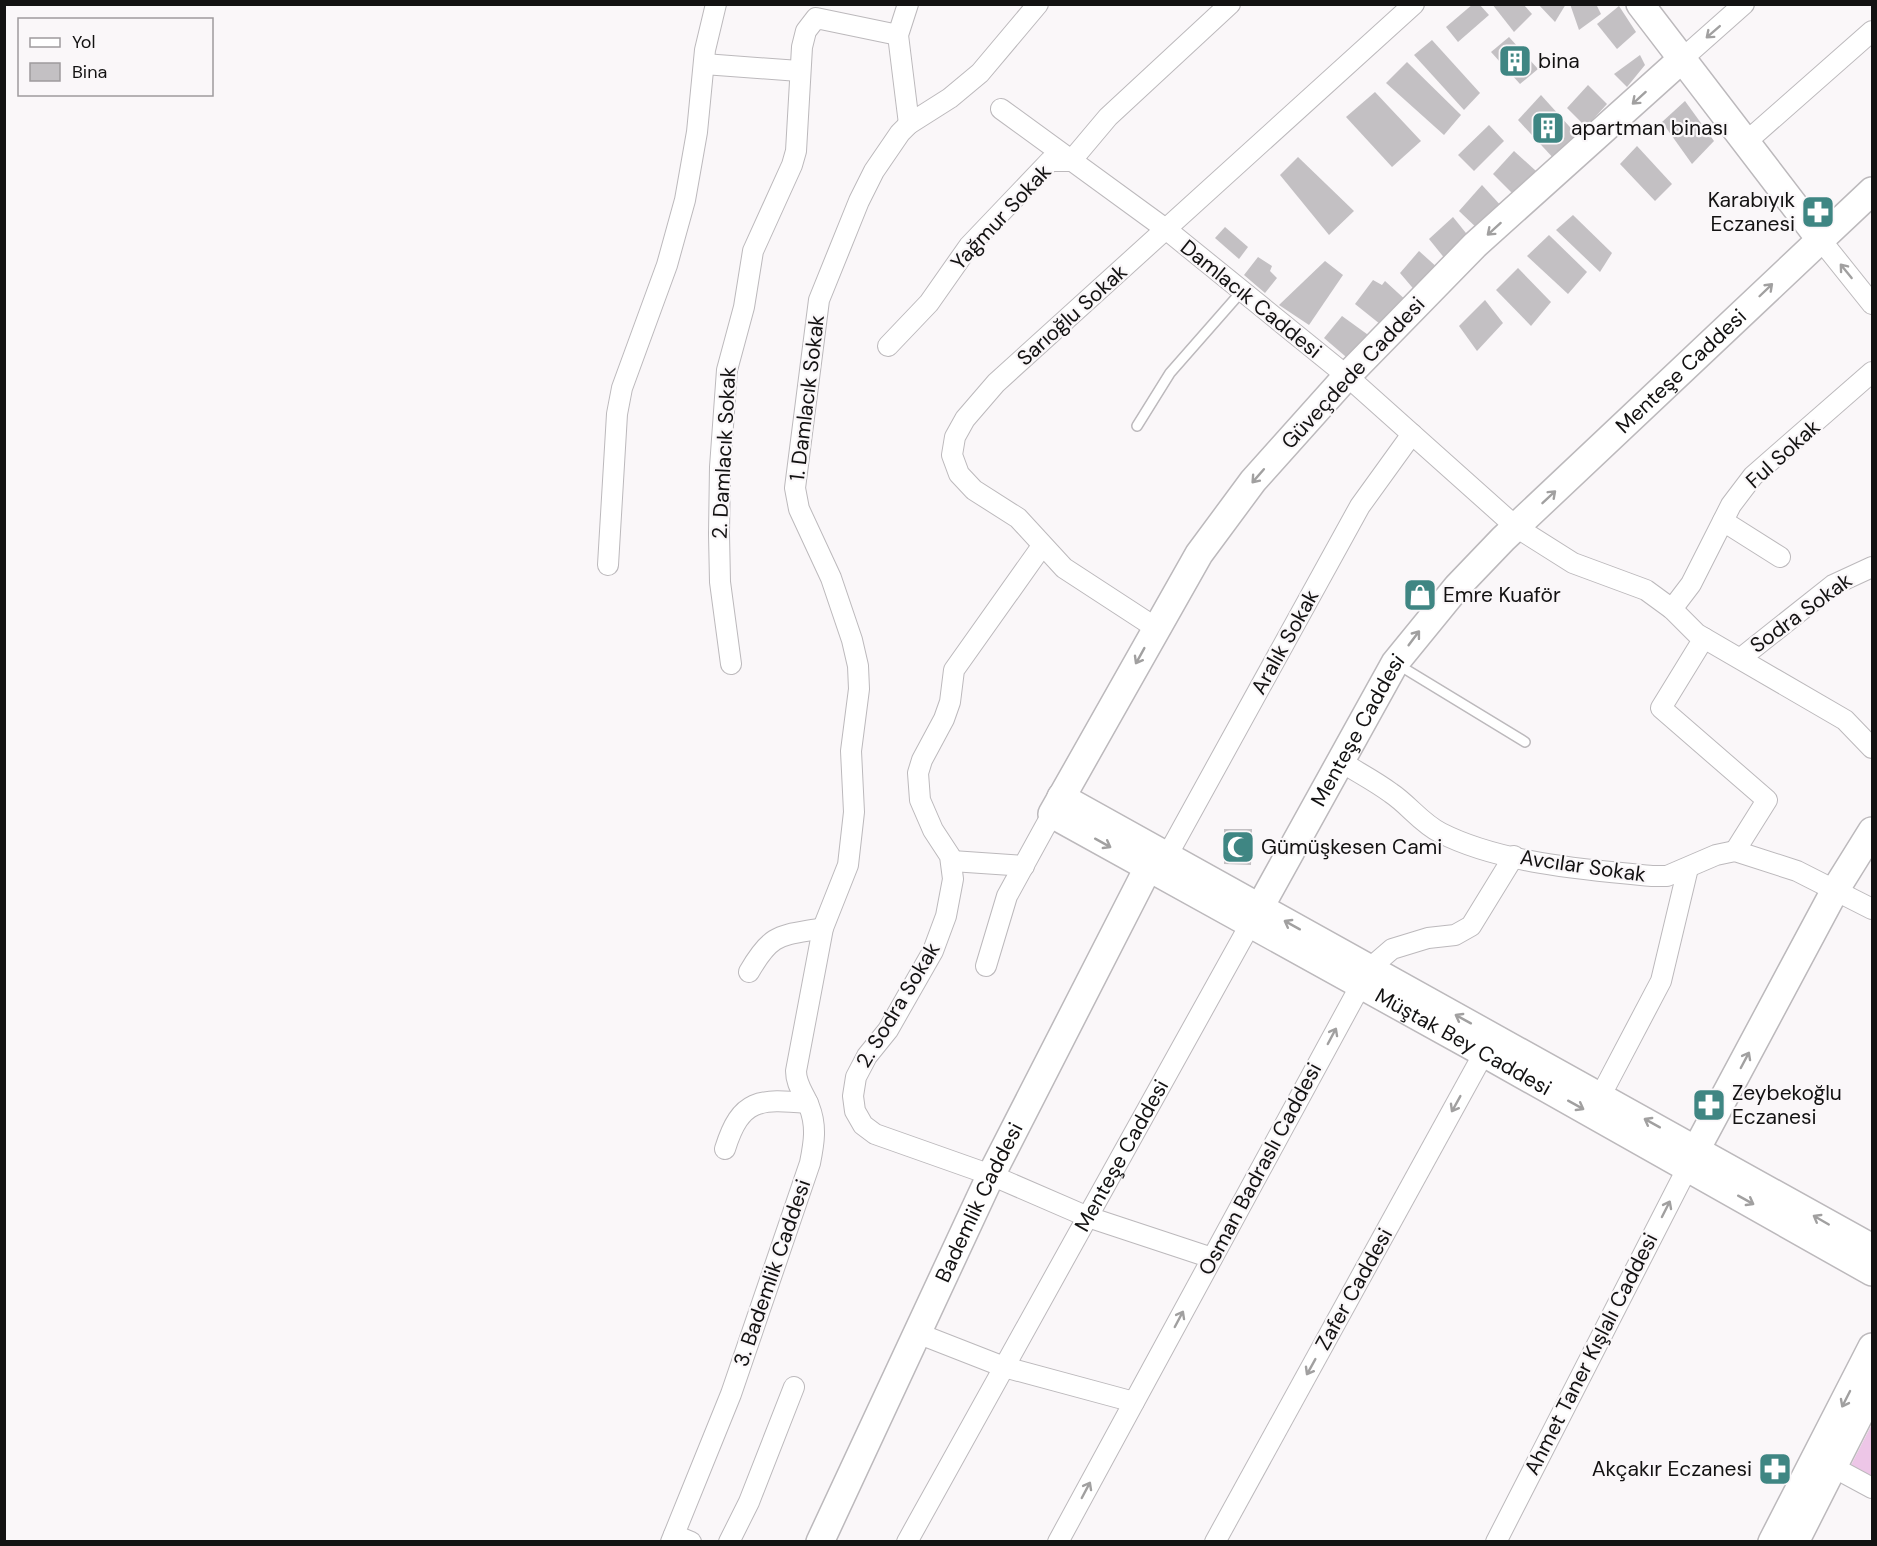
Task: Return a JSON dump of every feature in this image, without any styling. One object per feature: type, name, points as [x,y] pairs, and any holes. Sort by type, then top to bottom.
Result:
[{"type":"street","points":[[608,565],[617,414],[622,388],[667,265],[685,200],[697,132],[704,64],[716,4]]},
{"type":"street","points":[[908,4],[898,35],[909,124]]},
{"type":"street","name":"1. Damlacık Sokak","points":[[808,1103],[797,1083],[796,1071],[823,928],[848,866],[854,812],[851,751],[859,681],[852,640],[831,578],[799,509],[795,488],[817,310],[823,286],[866,186],[891,145],[909,124],[950,98],[981,73],[1038,4]]},
{"type":"street","name":"Yağmur Sokak","points":[[888,346],[929,303],[964,251],[1050,161],[1071,161],[1108,117],[1230,4]]},
{"type":"street","name":"Sarıoğlu Sokak","points":[[1156,628],[1075,576],[1042,546],[1018,518],[974,490],[959,474],[952,455],[955,437],[965,419],[996,383],[1414,4]]},
{"type":"street","points":[[1641,4],[1872,304]]},
{"type":"street","name":"Güveçdede Caddesi","points":[[1056,806],[1199,554],[1229,509],[1347,376],[1475,245],[1744,4]]},
{"type":"street","name":"2. Damlacık Sokak","points":[[731,664],[720,582],[719,546],[720,467],[727,370],[744,307],[753,251],[792,165],[796,151],[799,71],[806,31],[816,18],[898,35]]},
{"type":"street","points":[[1746,142],[1872,31]]},
{"type":"street","points":[[704,64],[799,71]]},
{"type":"street","name":"Damlacık Caddesi","points":[[1001,109],[1167,230],[1347,376],[1516,527]]},
{"type":"street","name":"Menteşe Caddesi","points":[[908,1542],[1395,663],[1457,587],[1516,527],[1872,192]]},
{"type":"street","name":"Ful Sokak","points":[[1672,609],[1698,572],[1723,521],[1753,477],[1872,372]]},
{"type":"street","name":"Aralık Sokak","points":[[1158,862],[1360,506],[1412,434]]},
{"type":"street","points":[[1723,521],[1780,557]]},
{"type":"street","name":"Sodra Sokak","points":[[1516,527],[1560,556],[1637,586],[1672,609],[1691,630],[1741,658],[1833,585],[1872,567]]},
{"type":"street","points":[[1024,867],[952,861],[933,830],[920,800],[918,773],[922,760],[944,719],[954,670],[1042,546]]},
{"type":"street","points":[[1704,638],[1661,708],[1767,800],[1735,851],[1797,872],[1872,909]]},
{"type":"street","points":[[1741,658],[1845,720],[1872,748]]},
{"type":"street","name":"Avcılar Sokak","points":[[1340,761],[1392,793],[1421,820],[1440,833],[1514,856],[1652,876],[1667,876],[1716,855],[1735,851]]},
{"type":"street","points":[[986,966],[1007,896],[1056,806]]},
{"type":"street","name":"Müştak Bey Caddesi","points":[[1056,806],[1692,1158],[1872,1248]]},
{"type":"street","points":[[1692,1158],[1834,892],[1872,831]]},
{"type":"street","name":"Osman Badraslı Caddesi","points":[[1059,1542],[1365,976],[1392,949],[1428,938],[1455,935],[1471,926],[1514,856]]},
{"type":"street","name":"2. Sodra Sokak","points":[[952,861],[950,898],[933,951],[888,1029],[867,1056],[856,1077],[854,1104],[859,1119],[868,1130],[882,1137],[991,1175],[1088,1216],[1212,1258]]},
{"type":"street","name":"Bademlik Caddesi","points":[[820,1542],[991,1175],[1158,862]]},
{"type":"street","points":[[1601,1095],[1661,981],[1688,868]]},
{"type":"street","points":[[749,972],[760,952],[774,938],[823,928]]},
{"type":"street","name":"Müştak Bey Caddesi","points":[[1489,1044],[1601,1095],[1692,1158],[1872,1272]]},
{"type":"street","name":"Zafer Caddesi","points":[[1215,1542],[1489,1044]]},
{"type":"street","points":[[725,1149],[739,1116],[750,1106],[783,1101],[808,1103]]},
{"type":"street","name":"3. Bademlik Caddesi","points":[[679,1539],[810,1163],[815,1132],[808,1103]]},
{"type":"street","name":"Ahmet Taner Kışlalı Caddesi","points":[[1496,1542],[1692,1158]]},
{"type":"street","points":[[917,1333],[1004,1367],[1134,1402]]},
{"type":"street","points":[[1772,1542],[1872,1347]]},
{"type":"street","points":[[729,1542],[746,1508],[794,1387]]},
{"type":"street","points":[[1795,1542],[1872,1390]]},
{"type":"street","points":[[1833,1467],[1872,1488]]},
{"type":"lane","points":[[1137,426],[1170,373],[1242,291]]},
{"type":"lane","points":[[1395,663],[1525,742]]},
{"type":"shaded area","points":[[1872,1424],[1872,1479],[1850,1467]]},
{"type":"building","points":[[1473,4],[1479,4],[1489,15],[1458,42],[1446,27]]},
{"type":"building","points":[[1492,4],[1523,4],[1532,14],[1514,32]]},
{"type":"building","name":"bina","points":[[1538,4],[1566,4],[1555,22]]},
{"type":"building","points":[[1570,4],[1596,4],[1601,14],[1579,30]]},
{"type":"building","points":[[1619,6],[1636,32],[1617,49],[1597,24]]},
{"type":"building","name":"bina","points":[[1509,37],[1538,69],[1520,84],[1491,52]]},
{"type":"building","points":[[1432,40],[1480,93],[1464,110],[1414,55]]},
{"type":"building","name":"apartman binası","points":[[1640,55],[1645,65],[1627,87],[1614,74]]},
{"type":"building","points":[[1407,62],[1461,115],[1444,135],[1386,83]]},
{"type":"building","name":"apartman binası","points":[[1588,85],[1607,104],[1586,127],[1567,108]]},
{"type":"building","points":[[1375,92],[1421,141],[1392,167],[1346,117]]},
{"type":"building","name":"apartman binası","points":[[1541,95],[1578,136],[1556,161],[1518,120]]},
{"type":"building","points":[[1685,101],[1714,141],[1692,164],[1662,122]]},
{"type":"building","points":[[1489,125],[1504,141],[1474,171],[1458,155]]},
{"type":"building","points":[[1637,146],[1672,184],[1655,201],[1620,164]]},
{"type":"building","name":"apartman binası","points":[[1514,151],[1536,171],[1516,197],[1493,174]]},
{"type":"building","points":[[1298,157],[1354,211],[1329,235],[1280,175]]},
{"type":"building","points":[[1482,185],[1503,208],[1480,231],[1459,211]]},
{"type":"building","points":[[1573,215],[1612,253],[1600,272],[1556,230]]},
{"type":"building","points":[[1453,217],[1470,238],[1446,260],[1429,239]]},
{"type":"building","points":[[1225,227],[1248,247],[1239,259],[1215,238]]},
{"type":"building","points":[[1549,235],[1587,272],[1568,294],[1527,256]]},
{"type":"building","points":[[1419,251],[1439,269],[1417,293],[1400,273]]},
{"type":"building","points":[[1258,257],[1272,266],[1270,271],[1277,278],[1265,293],[1244,275]]},
{"type":"building","points":[[1325,261],[1343,275],[1309,325],[1279,305]]},
{"type":"building","points":[[1518,268],[1551,302],[1531,326],[1496,290]]},
{"type":"building","points":[[1373,280],[1382,285],[1385,281],[1409,303],[1385,328],[1355,304]]},
{"type":"building","points":[[1485,300],[1503,323],[1477,351],[1459,326]]},
{"type":"building","points":[[1342,316],[1371,337],[1352,362],[1324,338]]},
{"type":"building","name":"Gümüşkesen Cami","points":[[1224,829],[1252,829],[1251,865],[1224,864]]},
{"type":"place","name":"bina","points":[[1515,61]]},
{"type":"place","name":"apartman binası","points":[[1548,128]]},
{"type":"place","name":"Karabıyık Eczanesi","points":[[1818,212]]},
{"type":"place","name":"Emre Kuaför","points":[[1420,595]]},
{"type":"place","name":"Gümüşkesen Cami","points":[[1238,847]]},
{"type":"place","name":"Zeybekoğlu Eczanesi","points":[[1709,1105]]},
{"type":"place","name":"Akçakır Eczanesi","points":[[1775,1469]]}]
